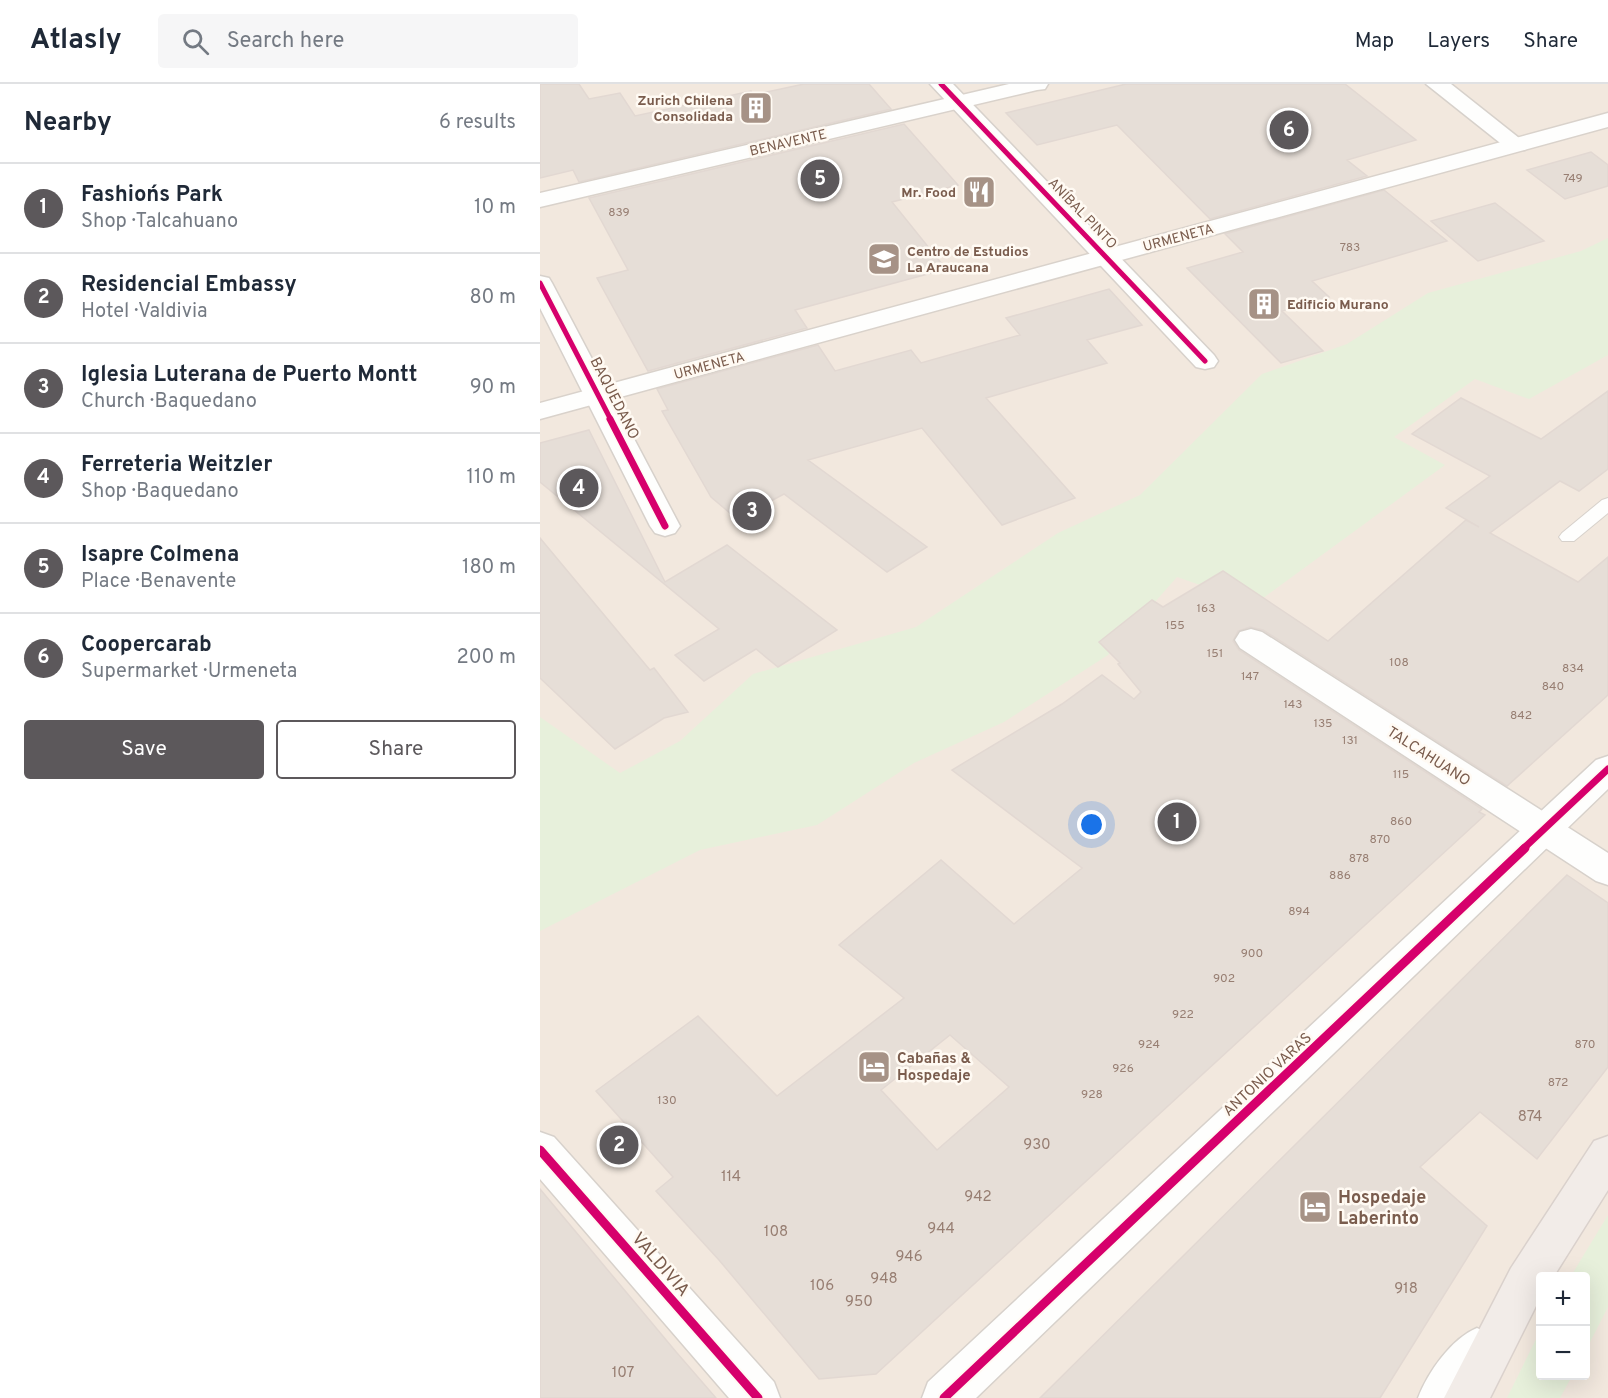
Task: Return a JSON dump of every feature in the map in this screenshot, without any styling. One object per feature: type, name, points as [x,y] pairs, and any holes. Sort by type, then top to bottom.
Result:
[{"type":"highway","points":[[1466,1398],[1526,1282],[1608,1154]]},
{"type":"street","name":"ANÍBAL PINTO","points":[[941,84],[1205,361]]},
{"type":"street","name":"BENAVENTE","points":[[540,200],[1037,84]]},
{"type":"street","points":[[1437,84],[1517,145]]},
{"type":"street","name":"URMENETA","points":[[540,411],[1608,120]]},
{"type":"street","name":"BAQUEDANO","points":[[540,283],[665,526]]},
{"type":"street","name":"TALCAHUANO","points":[[1251,640],[1608,871]]},
{"type":"street","name":"ANTONIO VARAS","points":[[944,1398],[1608,769]]},
{"type":"street","name":"VALDIVIA","points":[[540,1150],[758,1398]]},
{"type":"street","points":[[1440,1398],[1526,1282]]},
{"type":"lane","points":[[1568,537],[1608,504]]},
{"type":"shaded area","points":[[540,84],[1608,84],[1608,1398],[540,1398]]},
{"type":"green space","points":[[1608,238],[1608,355],[1529,399],[1475,379],[1394,437],[1445,465],[1255,604],[1177,577],[1108,655],[1004,722],[914,763],[817,825],[700,850],[540,931],[540,717],[620,773],[680,741],[753,674],[916,627],[1058,533],[1140,495],[1262,374],[1347,344],[1428,293],[1581,251]]},
{"type":"green space","points":[[1608,1215],[1608,1307],[1590,1342],[1590,1272],[1573,1272]]},
{"type":"green space","points":[[1536,1339],[1536,1380],[1570,1380],[1560,1398],[1507,1398]]},
{"type":"building","points":[[540,84],[579,84],[589,99],[620,93],[635,116],[751,91],[753,95],[804,84],[869,84],[891,109],[579,182],[573,170],[540,178]]},
{"type":"building","points":[[1126,84],[1345,84],[1416,140],[1347,160],[1367,176],[1210,219],[1117,125],[1037,145],[1006,113]]},
{"type":"building","points":[[904,124],[958,185],[892,202],[946,269],[795,310],[807,328],[648,371],[597,278],[628,270],[589,198]]},
{"type":"building","points":[[1591,152],[1608,165],[1608,186],[1565,199],[1527,170]]},
{"type":"building","points":[[1384,190],[1447,241],[1312,281],[1329,297],[1282,311],[1323,351],[1281,363],[1187,268],[1243,252],[1225,234]]},
{"type":"building","points":[[1495,203],[1544,241],[1478,261],[1431,221]]},
{"type":"building","points":[[1109,289],[1142,325],[1087,340],[1107,363],[986,398],[1075,498],[1002,525],[922,428],[808,460],[927,547],[887,572],[784,494],[737,519],[711,497],[662,411],[668,410],[657,389],[818,345],[835,371],[911,350],[921,363],[1020,335],[1006,318]]},
{"type":"building","points":[[1608,391],[1608,469],[1579,491],[1560,481],[1490,533],[1578,582],[1608,557],[1608,695],[1507,786],[1263,630],[1250,627],[1238,631],[1233,641],[1239,650],[1482,809],[1479,812],[1485,815],[876,1374],[819,1379],[719,1260],[656,1191],[673,1177],[596,1091],[698,1016],[777,1096],[904,998],[839,945],[941,860],[1014,924],[1082,868],[952,770],[1062,704],[1102,675],[1134,699],[1141,692],[1118,664],[1120,663],[1099,642],[1152,600],[1163,607],[1223,571],[1328,641],[1466,520],[1479,527],[1446,508],[1490,476],[1412,434],[1461,398],[1541,439]],"holes":[[[950,1035],[1009,1087],[937,1150],[881,1090]]]},
{"type":"building","points":[[589,430],[665,582],[727,545],[837,630],[778,667],[756,649],[704,681],[675,655],[719,629],[540,482],[540,443]]},
{"type":"building","points":[[540,538],[650,670],[654,668],[688,712],[664,718],[615,749],[540,678]]},
{"type":"building","points":[[1567,875],[1608,903],[1608,1067],[1537,1159],[1480,1112],[1420,1167],[1487,1226],[1380,1398],[1040,1398]]},
{"type":"building","points":[[540,1189],[677,1353],[716,1398],[540,1398]]},
{"type":"cycle path","points":[[941,84],[1205,361]]},
{"type":"cycle path","points":[[540,283],[665,526]]},
{"type":"cycle path","points":[[944,1398],[1608,769]]},
{"type":"cycle path","points":[[540,1150],[758,1398]]},
{"type":"place","name":"Zurich Chilena Consolidada","points":[[756,108]]},
{"type":"place","name":"Coopercarab","points":[[1289,130]]},
{"type":"place","name":"Isapre Colmena","points":[[820,179]]},
{"type":"place","name":"Mr. Food","points":[[979,192]]},
{"type":"place","name":"Centro de Estudios La Araucana","points":[[884,259]]},
{"type":"place","name":"Edificio Murano","points":[[1264,304]]},
{"type":"place","name":"Ferreteria Weitzler","points":[[579,488]]},
{"type":"place","name":"Iglesia Luterana de Puerto Montt","points":[[752,511]]},
{"type":"place","name":"Fashion´s Park","points":[[1177,822]]},
{"type":"place","name":"Cabañas & Hospedaje","points":[[874,1067]]},
{"type":"place","name":"Residencial Embassy","points":[[619,1145]]},
{"type":"place","name":"Hospedaje Laberinto","points":[[1315,1207]]}]
